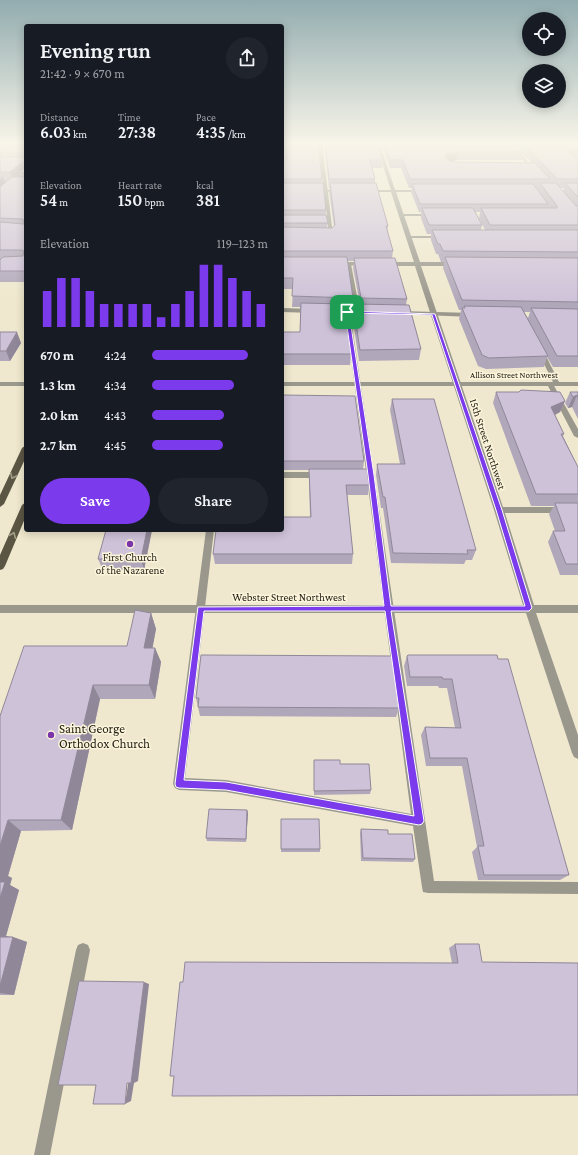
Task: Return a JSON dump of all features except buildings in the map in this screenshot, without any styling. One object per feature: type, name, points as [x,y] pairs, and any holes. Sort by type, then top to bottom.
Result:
[{"type":"main road","points":[[0,504],[24,452]]},
{"type":"main road","points":[[0,566],[24,510]]},
{"type":"street","name":"15th Street Northwest","points":[[395,196],[499,510],[529,608],[575,736],[578,753]]},
{"type":"street","points":[[327,264],[372,264]]},
{"type":"street","points":[[380,264],[461,264]]},
{"type":"street","points":[[0,384],[24,384]]},
{"type":"street","name":"Allison Street Northwest","points":[[284,384],[578,384]]},
{"type":"street","name":"Webster Street Northwest","points":[[0,608],[578,608]]},
{"type":"lane","points":[[324,235],[331,235],[327,196]]},
{"type":"lane","points":[[401,215],[442,215]]},
{"type":"lane","points":[[322,222],[330,222]]},
{"type":"lane","points":[[408,237],[449,237]]},
{"type":"lane","points":[[349,264],[357,312]]},
{"type":"lane","points":[[284,310],[318,311]]},
{"type":"lane","points":[[340,312],[365,312]]},
{"type":"lane","points":[[347,312],[358,384],[367,475],[388,608],[428,887],[578,888]]},
{"type":"lane","points":[[394,313],[480,315]]},
{"type":"lane","points":[[538,347],[578,436]]},
{"type":"lane","points":[[284,474],[326,475]]},
{"type":"lane","points":[[499,510],[578,510]]},
{"type":"lane","points":[[210,532],[179,784],[226,786],[419,821]]},
{"type":"lane","points":[[42,1155],[83,950]]},
{"type":"place","name":"First Church of the Nazarene","points":[[130,544]]},
{"type":"place","name":"Saint George Orthodox Church","points":[[51,735]]},
{"type":"route","points":[[347,312],[371,475],[388,608],[201,608],[179,784],[226,786],[419,821],[388,608],[529,608],[499,510],[433,314],[347,312]]}]
